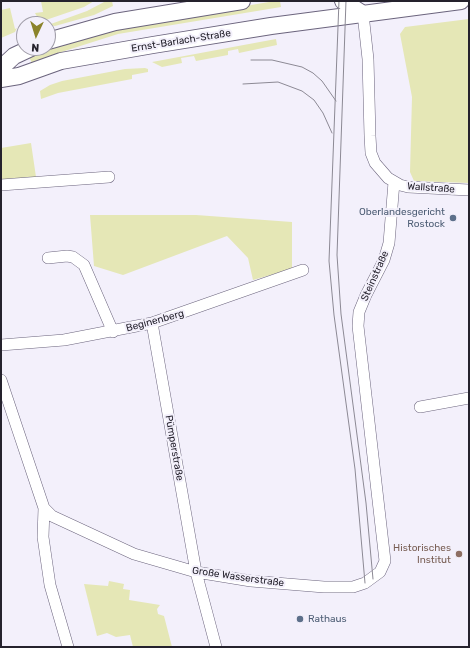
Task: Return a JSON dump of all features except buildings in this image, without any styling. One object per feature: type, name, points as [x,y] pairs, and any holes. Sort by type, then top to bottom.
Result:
[{"type":"main road","points":[[56,39],[115,22],[242,1]]},
{"type":"main road","points":[[343,1],[365,5]]},
{"type":"main road","name":"Ernst-Barlach-Straße","points":[[1,79],[19,76],[62,61],[271,26],[365,5],[461,1]]},
{"type":"main road","points":[[1,68],[16,55]]},
{"type":"street","points":[[365,5],[372,153],[375,164],[394,182]]},
{"type":"street","points":[[1,185],[109,177]]},
{"type":"street","name":"Wallstraße","points":[[394,182],[408,187],[469,190]]},
{"type":"street","name":"Steinstraße","points":[[365,583],[380,572],[385,561],[358,326],[359,312],[388,248],[394,182]]},
{"type":"street","points":[[48,258],[67,256],[73,257],[84,265],[113,332]]},
{"type":"street","name":"Beginenberg","points":[[1,345],[64,340],[152,324],[303,270]]},
{"type":"street","name":"Pümperstraße","points":[[152,324],[196,572],[216,647]]},
{"type":"street","points":[[1,380],[44,508],[43,537],[49,579],[68,647]]},
{"type":"street","points":[[420,407],[469,398]]},
{"type":"street","name":"Große Wasserstraße","points":[[44,508],[59,519],[119,548],[196,572],[251,580],[324,587],[353,586],[365,583]]},
{"type":"green space","points":[[41,1],[94,1],[84,7],[56,17],[37,16],[35,13],[43,12]]},
{"type":"green space","points":[[106,1],[112,1],[113,6],[94,15],[56,26],[56,22],[87,11]]},
{"type":"green space","points":[[275,1],[280,1],[281,7],[118,34],[56,54],[56,47],[89,34],[114,28]]},
{"type":"green space","points":[[10,8],[16,30],[15,32],[1,38],[1,10]]},
{"type":"green space","points":[[469,19],[469,183],[414,181],[410,172],[412,97],[400,34],[405,27]]},
{"type":"green space","points":[[276,39],[277,45],[239,53],[238,49],[228,51],[228,55],[196,61],[194,56],[181,58],[182,63],[162,67],[152,62]]},
{"type":"green space","points":[[32,56],[50,56],[32,63],[29,57]]},
{"type":"green space","points":[[125,69],[148,69],[148,72],[132,75],[132,79],[58,93],[41,99],[40,91],[50,85],[62,81]]},
{"type":"green space","points":[[31,143],[36,177],[1,181],[1,148]]},
{"type":"green space","points":[[90,215],[196,215],[292,222],[292,269],[253,280],[248,258],[227,236],[123,275],[94,266]]},
{"type":"green space","points":[[109,581],[124,584],[123,589],[130,590],[129,600],[160,605],[157,609],[158,614],[164,616],[172,647],[133,647],[130,635],[116,637],[107,633],[97,636],[84,584],[108,586]]},
{"type":"tram line","points":[[339,1],[329,261],[334,315],[355,469],[365,583]]},
{"type":"tram line","points":[[346,1],[337,255],[341,314],[366,503],[373,579]]},
{"type":"tram line","points":[[251,60],[272,60],[302,67],[313,73],[322,81],[336,101]]},
{"type":"tram line","points":[[243,84],[278,82],[302,91],[314,100],[323,113],[332,133]]},
{"type":"place","name":"Oberlandesgericht Rostock","points":[[453,218]]},
{"type":"place","name":"Historisches Institut","points":[[459,554]]},
{"type":"place","name":"Rathaus","points":[[300,619]]}]
